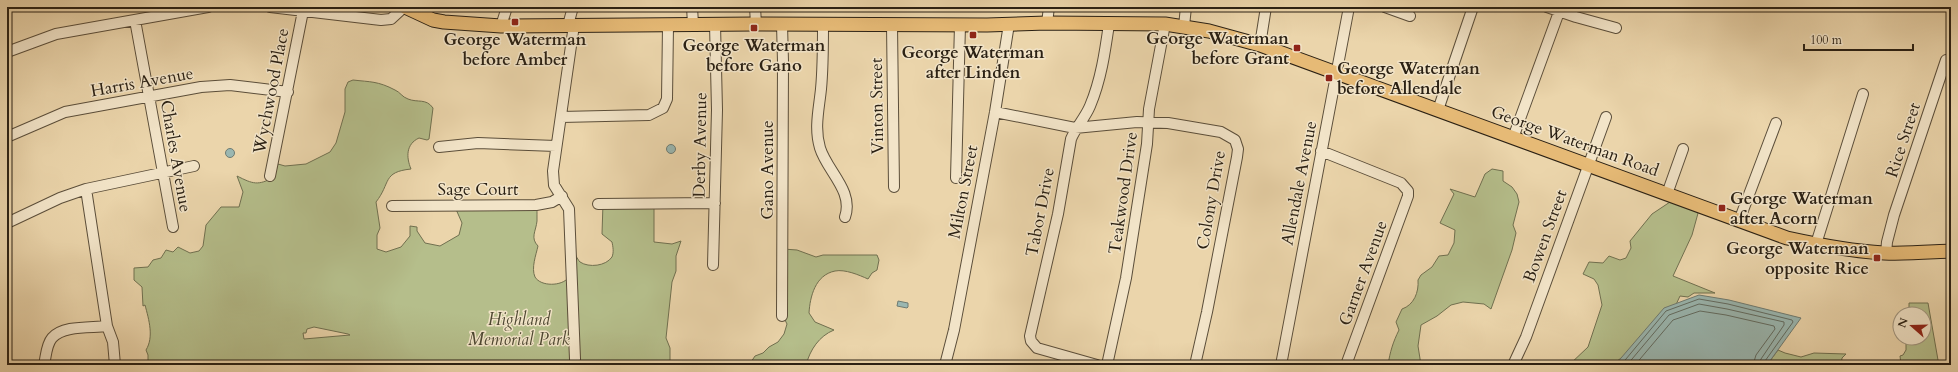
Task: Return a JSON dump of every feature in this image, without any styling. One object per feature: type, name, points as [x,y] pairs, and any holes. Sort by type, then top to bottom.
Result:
[{"type":"main road","name":"George Waterman Road","points":[[404,7],[441,22],[501,26],[668,26],[693,24],[960,25],[1047,23],[1165,24],[1184,26],[1220,33],[1260,45],[1787,238],[1842,249],[1886,253],[1951,251]]},
{"type":"street","points":[[7,52],[56,34],[208,7]]},
{"type":"street","points":[[270,7],[381,20],[391,19],[404,7]]},
{"type":"street","points":[[501,26],[507,7]]},
{"type":"street","points":[[573,7],[561,117],[553,171],[554,185],[569,209],[571,228],[574,359]]},
{"type":"street","points":[[692,7],[693,24]]},
{"type":"street","points":[[755,7],[756,24]]},
{"type":"street","points":[[1047,23],[1049,7]]},
{"type":"street","points":[[1184,26],[1186,7]]},
{"type":"street","points":[[1260,45],[1266,7]]},
{"type":"street","name":"Allendale Avenue","points":[[1281,365],[1349,7]]},
{"type":"street","points":[[1385,7],[1410,16]]},
{"type":"street","points":[[1438,110],[1473,7]]},
{"type":"street","points":[[1547,7],[1559,12],[1616,28]]},
{"type":"street","name":"Wychwood Place","points":[[270,176],[303,11]]},
{"type":"street","points":[[1512,138],[1559,12]]},
{"type":"street","name":"Charles Avenue","points":[[135,20],[173,227]]},
{"type":"street","name":"Derby Avenue","points":[[713,265],[717,110],[715,24]]},
{"type":"street","name":"Gano Avenue","points":[[782,24],[784,62],[782,316]]},
{"type":"street","name":"Vinton Street","points":[[892,24],[894,187]]},
{"type":"street","name":"Milton Street","points":[[945,365],[954,330],[995,112],[1009,24]]},
{"type":"street","name":"Tabor Drive","points":[[1097,365],[1037,348],[1031,341],[1030,336],[1058,214],[1071,139],[1075,128],[1087,113],[1098,86],[1109,24]]},
{"type":"street","name":"Teakwood Drive","points":[[1107,365],[1126,278],[1147,144],[1149,109],[1165,24]]},
{"type":"street","points":[[823,25],[821,89],[817,126],[818,140],[820,150],[847,198],[848,210],[845,217]]},
{"type":"street","points":[[956,178],[960,25]]},
{"type":"street","points":[[561,117],[649,115],[663,108],[667,99],[668,26]]},
{"type":"street","name":"Rice Street","points":[[1886,253],[1886,242],[1894,215],[1946,60]]},
{"type":"street","name":"Harris Avenue","points":[[7,137],[65,112],[201,87],[230,85],[288,92]]},
{"type":"street","points":[[1816,244],[1863,94]]},
{"type":"street","name":"Colony Drive","points":[[995,112],[1075,128],[1149,122],[1168,123],[1221,132],[1234,140],[1238,149],[1207,312],[1195,365]]},
{"type":"street","name":"Bowen Street","points":[[1514,365],[1526,337],[1587,165],[1606,117]]},
{"type":"street","points":[[1739,221],[1776,123]]},
{"type":"street","points":[[439,147],[478,143],[556,146]]},
{"type":"street","points":[[1667,194],[1683,149]]},
{"type":"street","name":"Garner Avenue","points":[[1321,150],[1401,183],[1408,191],[1408,196],[1346,365]]},
{"type":"street","points":[[7,223],[60,198],[86,189],[194,166]]},
{"type":"street","points":[[86,189],[107,326],[113,342],[115,365]]},
{"type":"street","name":"Sage Court","points":[[392,206],[536,205],[552,202],[562,196]]},
{"type":"street","points":[[598,204],[715,203]]},
{"type":"street","points":[[44,365],[48,344],[51,338],[57,334],[65,331],[107,326]]},
{"type":"green space","name":"Highland Memorial Park","points":[[353,80],[379,83],[397,91],[408,99],[428,103],[433,108],[429,139],[419,138],[409,147],[408,160],[411,169],[402,170],[391,176],[376,202],[380,228],[377,235],[377,249],[386,252],[401,247],[410,236],[410,226],[417,227],[417,231],[425,243],[440,246],[459,235],[462,223],[455,207],[537,208],[537,221],[534,234],[534,240],[538,246],[534,262],[535,277],[546,284],[557,284],[568,278],[575,254],[580,262],[588,265],[602,264],[612,257],[612,242],[602,234],[603,203],[654,205],[654,242],[672,244],[681,241],[676,256],[676,271],[672,282],[666,338],[670,348],[670,365],[148,365],[148,355],[146,350],[150,340],[149,322],[145,305],[143,306],[142,287],[134,280],[134,268],[148,267],[153,260],[161,258],[166,250],[173,252],[178,247],[190,253],[199,251],[203,246],[206,225],[221,207],[239,207],[243,192],[237,176],[247,181],[256,183],[264,182],[274,177],[278,164],[285,166],[306,164],[330,152],[336,143],[345,112],[345,89],[348,82]],"holes":[[[314,327],[350,335],[304,339],[303,333],[306,333],[307,329]]]},
{"type":"green space","points":[[1492,169],[1503,171],[1503,181],[1512,187],[1517,194],[1519,202],[1513,225],[1516,233],[1512,250],[1491,309],[1484,304],[1463,302],[1451,305],[1437,316],[1421,325],[1418,346],[1421,365],[1388,365],[1392,347],[1399,330],[1396,322],[1402,309],[1410,304],[1415,298],[1418,289],[1418,280],[1421,275],[1432,267],[1439,256],[1448,255],[1454,243],[1455,230],[1440,223],[1454,194],[1450,189],[1475,197],[1485,174]]},
{"type":"green space","points":[[1676,198],[1700,206],[1692,235],[1673,276],[1715,293],[1694,293],[1688,297],[1680,296],[1674,309],[1634,348],[1612,365],[1569,365],[1588,347],[1602,305],[1598,285],[1594,279],[1583,274],[1589,262],[1603,263],[1609,256],[1620,260],[1626,258],[1631,248],[1630,241],[1652,214]]},
{"type":"green space","points":[[783,249],[797,250],[816,257],[823,255],[877,255],[879,260],[877,270],[872,273],[868,279],[852,273],[835,271],[828,273],[818,282],[812,294],[809,313],[815,322],[834,330],[824,336],[816,344],[806,365],[749,365],[755,356],[763,353],[769,347],[778,342],[784,334],[787,324],[783,316]]},
{"type":"green space","points":[[1909,303],[1928,303],[1929,306],[1909,306]]},
{"type":"green space","points":[[1932,326],[1938,360],[1935,365],[1901,365],[1900,356],[1903,355],[1906,350],[1906,346],[1932,346]]},
{"type":"green space","points":[[1778,350],[1801,357],[1814,353],[1846,354],[1842,358],[1841,365],[1767,365]]},
{"type":"water","points":[[671,144],[676,149],[671,154],[666,149]]},
{"type":"water","points":[[230,148],[235,153],[230,158],[225,153]]},
{"type":"water","points":[[1699,295],[1729,300],[1801,318],[1767,365],[1615,365],[1664,308]]},
{"type":"water","points":[[898,301],[908,303],[908,307],[897,306]]},
{"type":"place","name":"George Waterman before Amber","points":[[515,22]]},
{"type":"place","name":"George Waterman before Gano","points":[[754,28]]},
{"type":"place","name":"George Waterman after Linden","points":[[973,35]]},
{"type":"place","name":"George Waterman before Grant","points":[[1297,48]]},
{"type":"place","name":"George Waterman before Allendale","points":[[1329,78]]},
{"type":"place","name":"George Waterman after Acorn","points":[[1722,208]]},
{"type":"place","name":"George Waterman opposite Rice","points":[[1877,258]]}]
